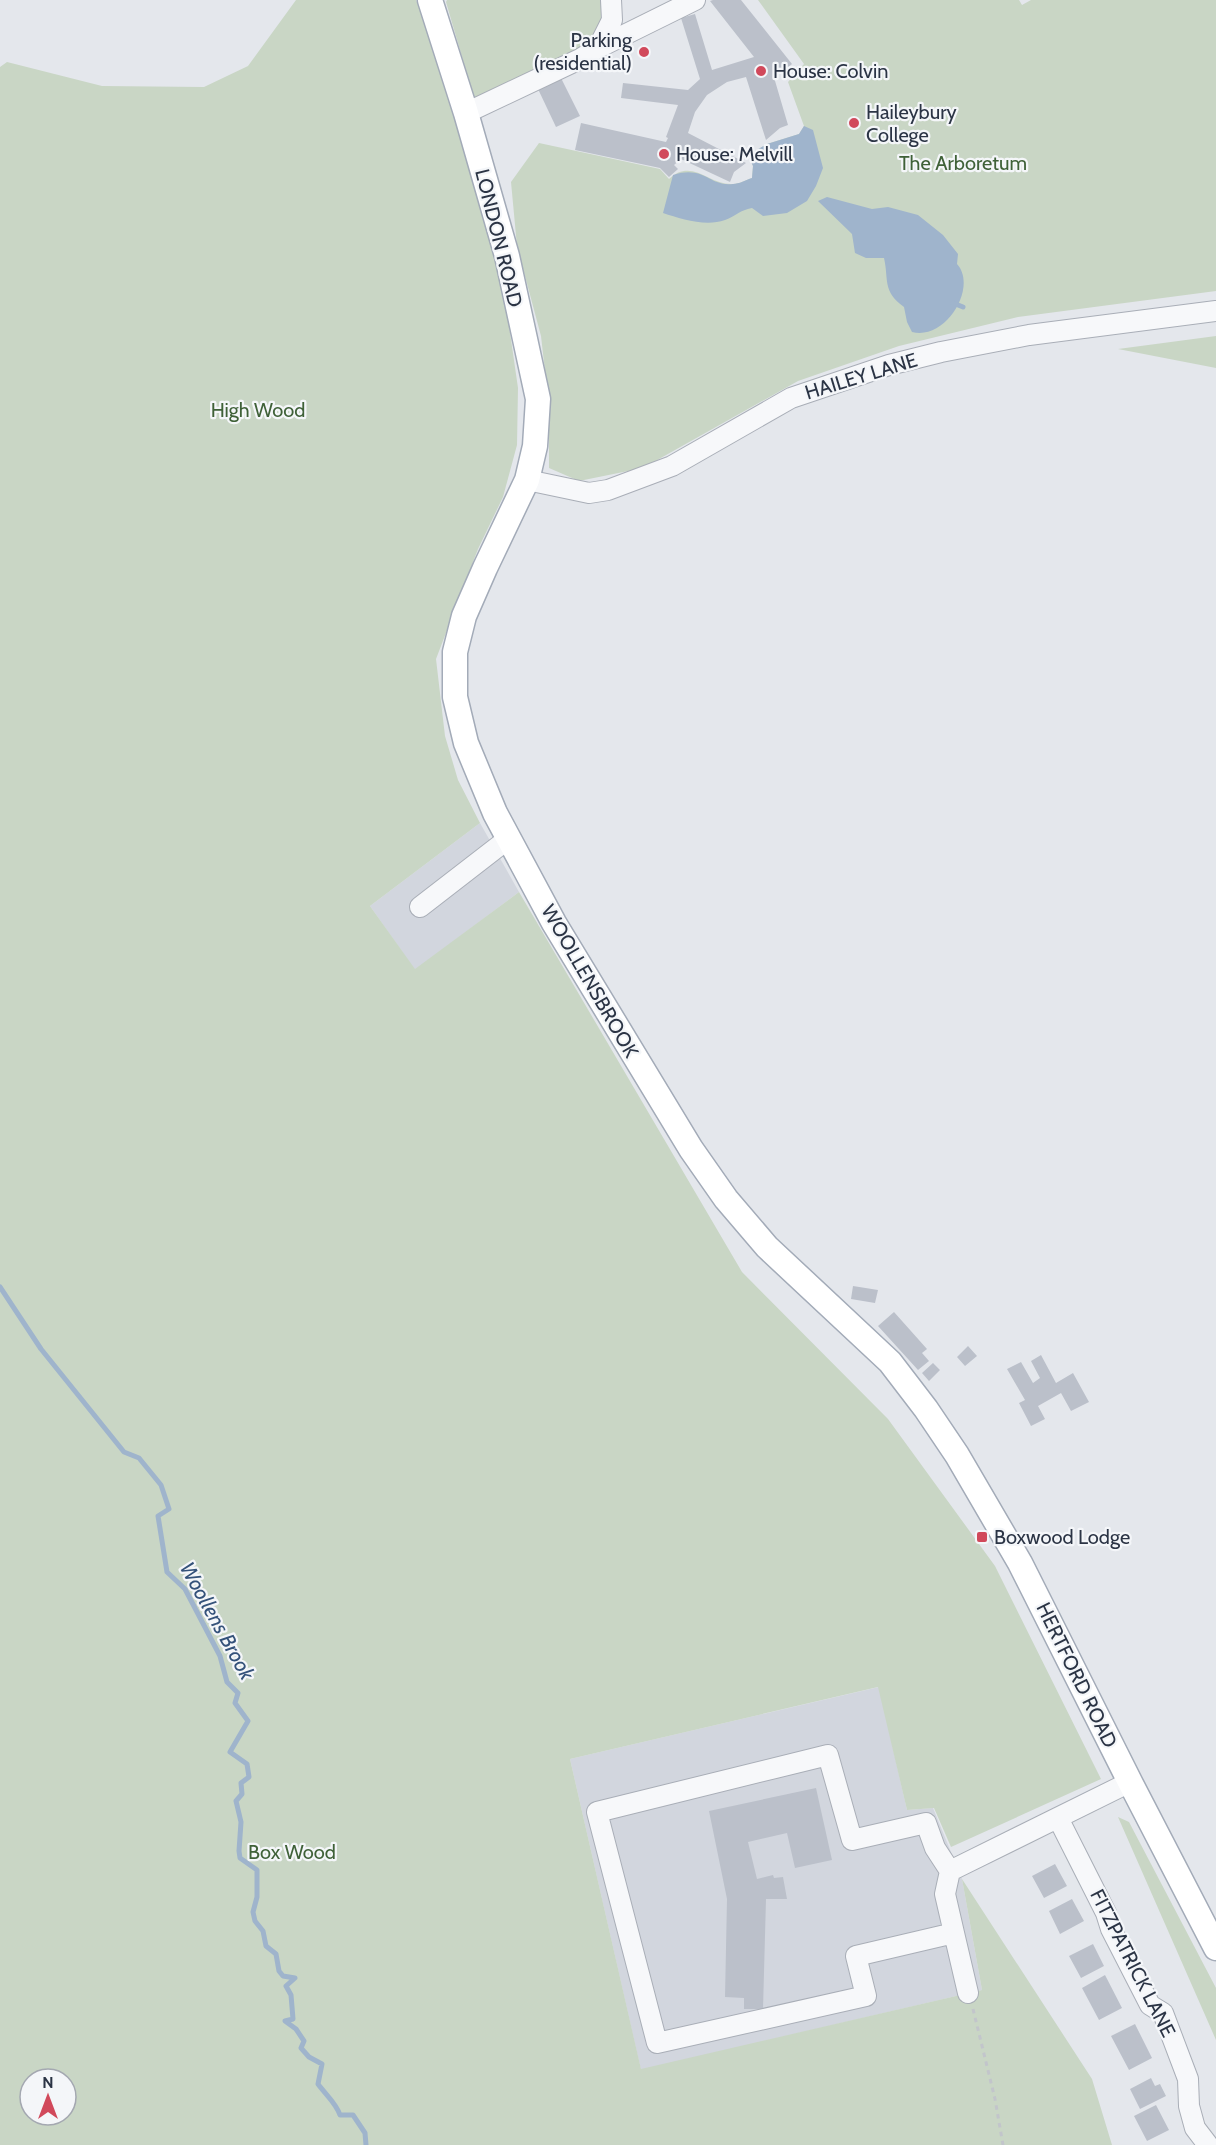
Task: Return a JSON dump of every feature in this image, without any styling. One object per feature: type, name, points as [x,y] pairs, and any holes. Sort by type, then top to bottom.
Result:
[{"type":"main road","name":"LONDON ROAD","points":[[430,0],[466,113],[507,256],[538,399],[536,446],[527,480]]},
{"type":"main road","name":"WOOLLENSBROOK","points":[[527,480],[484,568],[464,616],[455,652],[454,697],[466,743],[508,839],[554,923],[691,1149],[726,1199],[767,1247],[890,1362],[926,1409]]},
{"type":"main road","name":"HERTFORD ROAD","points":[[926,1409],[957,1455],[1020,1563],[1216,1948]]},
{"type":"street","points":[[598,48],[612,20],[611,0]]},
{"type":"street","points":[[466,113],[580,59],[695,0]]},
{"type":"street","name":"HAILEY LANE","points":[[527,480],[580,492],[608,490],[672,466],[791,398],[888,365],[1029,335],[1216,311]]},
{"type":"street","points":[[420,907],[508,839]]},
{"type":"street","points":[[954,1933],[856,1956],[866,1996],[657,2043],[597,1812],[828,1755],[852,1840],[926,1823],[934,1848],[950,1871],[945,1894],[968,1993]]},
{"type":"street","points":[[950,1871],[1130,1782]]},
{"type":"street","name":"FITZPATRICK LANE","points":[[1058,1818],[1150,2005],[1163,2013],[1188,2079],[1189,2106],[1195,2128],[1208,2145]]},
{"type":"path","points":[[968,1993],[996,2100],[1003,2145]]},
{"type":"shaded area","points":[[480,823],[519,892],[415,970],[370,906]]},
{"type":"shaded area","points":[[879,1687],[907,1810],[933,1808],[962,1879],[982,1990],[641,2070],[570,1759]]},
{"type":"green space","points":[[296,0],[416,0],[436,48],[482,198],[506,305],[518,388],[517,445],[503,497],[478,549],[436,659],[445,736],[458,780],[480,823],[370,906],[415,969],[519,892],[742,1272],[888,1419],[995,1566],[1101,1779],[951,1847],[934,1808],[907,1810],[878,1687],[570,1759],[641,2069],[982,1990],[962,1879],[1092,2079],[1112,2145],[0,2145],[0,67],[7,62],[102,86],[204,87],[248,66]]},
{"type":"green space","points":[[447,0],[604,0],[599,27],[586,43],[557,61],[474,98]]},
{"type":"green space","name":"The Arboretum","points":[[758,0],[1019,0],[1022,5],[1031,0],[1216,0],[1216,291],[1018,317],[899,346],[798,381],[643,468],[579,481],[549,468],[549,406],[541,336],[517,246],[511,182],[539,143],[660,169],[669,179],[685,171],[693,171],[725,183],[735,184],[752,178],[753,166],[748,155],[767,144],[799,134],[804,126],[788,82],[804,64]]},
{"type":"green space","points":[[1216,336],[1216,368],[1118,349]]},
{"type":"green space","points":[[1118,1817],[1129,1822],[1216,1988],[1216,2040]]},
{"type":"water","points":[[804,126],[813,130],[823,168],[807,201],[787,213],[763,216],[752,208],[725,220],[710,223],[686,220],[663,213],[673,175],[692,173],[725,184],[743,182],[752,178],[753,166],[748,155],[767,144],[799,134]]},
{"type":"water","points":[[827,197],[872,209],[888,207],[918,215],[943,235],[958,254],[957,264],[964,286],[961,298],[947,321],[925,333],[912,332],[904,307],[889,290],[884,258],[866,258],[855,253],[852,234],[818,201]]},
{"type":"building","points":[[741,0],[792,64],[782,72],[780,69],[773,74],[788,125],[780,128],[766,140],[746,77],[727,82],[707,95],[695,112],[688,133],[746,163],[734,172],[730,182],[681,159],[674,165],[678,169],[669,177],[660,168],[575,150],[581,123],[666,142],[678,105],[621,98],[623,83],[688,90],[700,79],[681,18],[695,14],[712,70],[754,57],[710,1]]},
{"type":"building","points":[[561,78],[580,116],[556,127],[538,89]]},
{"type":"building","points":[[853,1286],[878,1290],[875,1303],[851,1299]]},
{"type":"building","points":[[894,1312],[927,1349],[922,1353],[929,1361],[918,1370],[878,1326]]},
{"type":"building","points":[[968,1346],[977,1356],[965,1366],[957,1357]]},
{"type":"building","points":[[1041,1355],[1056,1383],[1073,1373],[1089,1402],[1071,1411],[1061,1393],[1038,1406],[1045,1419],[1031,1426],[1019,1403],[1025,1400],[1007,1369],[1021,1362],[1033,1383],[1040,1378],[1031,1361]]},
{"type":"building","points":[[933,1363],[940,1370],[929,1381],[922,1373]]},
{"type":"building","points":[[816,1788],[832,1860],[795,1868],[787,1833],[748,1842],[757,1879],[773,1875],[774,1878],[783,1877],[787,1899],[766,1899],[763,2009],[744,2009],[744,1998],[725,1997],[727,1899],[709,1811]]},
{"type":"building","points":[[1055,1864],[1067,1886],[1044,1898],[1032,1876]]},
{"type":"building","points":[[1072,1899],[1084,1921],[1060,1934],[1049,1911]]},
{"type":"building","points":[[1093,1944],[1104,1966],[1081,1978],[1069,1956]]},
{"type":"building","points":[[1105,1975],[1122,2008],[1099,2020],[1082,1988]]},
{"type":"building","points":[[1135,2024],[1152,2058],[1129,2070],[1111,2036]]},
{"type":"building","points":[[1151,2078],[1155,2086],[1160,2084],[1166,2096],[1140,2109],[1130,2089]]},
{"type":"building","points":[[1156,2105],[1169,2130],[1147,2141],[1134,2116]]},
{"type":"waterway","points":[[953,303],[963,307]]},
{"type":"waterway","name":"Woollens Brook","points":[[0,1287],[41,1349],[124,1452],[139,1458],[161,1485],[169,1509],[158,1516],[167,1572],[185,1589],[220,1656],[227,1682],[238,1693],[235,1703],[248,1721],[230,1752],[247,1764],[249,1777],[241,1783],[242,1794],[236,1801],[241,1822],[239,1851],[240,1858],[257,1870],[257,1897],[253,1912],[255,1921],[263,1931],[266,1946],[276,1954],[279,1971],[283,1976],[295,1978],[286,1986],[291,1995],[293,2019],[285,2021],[296,2029],[304,2041],[301,2048],[309,2057],[322,2064],[318,2084],[340,2115],[353,2115],[365,2133],[366,2145]]},
{"type":"place","name":"Parking (residential)","points":[[644,52]]},
{"type":"place","name":"House: Colvin","points":[[761,71]]},
{"type":"place","name":"Haileybury College","points":[[854,123]]},
{"type":"place","name":"House: Melvill","points":[[664,154]]},
{"type":"place","name":"Boxwood Lodge","points":[[982,1537]]},
{"type":"park label","name":"High Wood","points":[[258,410]]},
{"type":"park label","name":"Box Wood","points":[[292,1852]]}]
